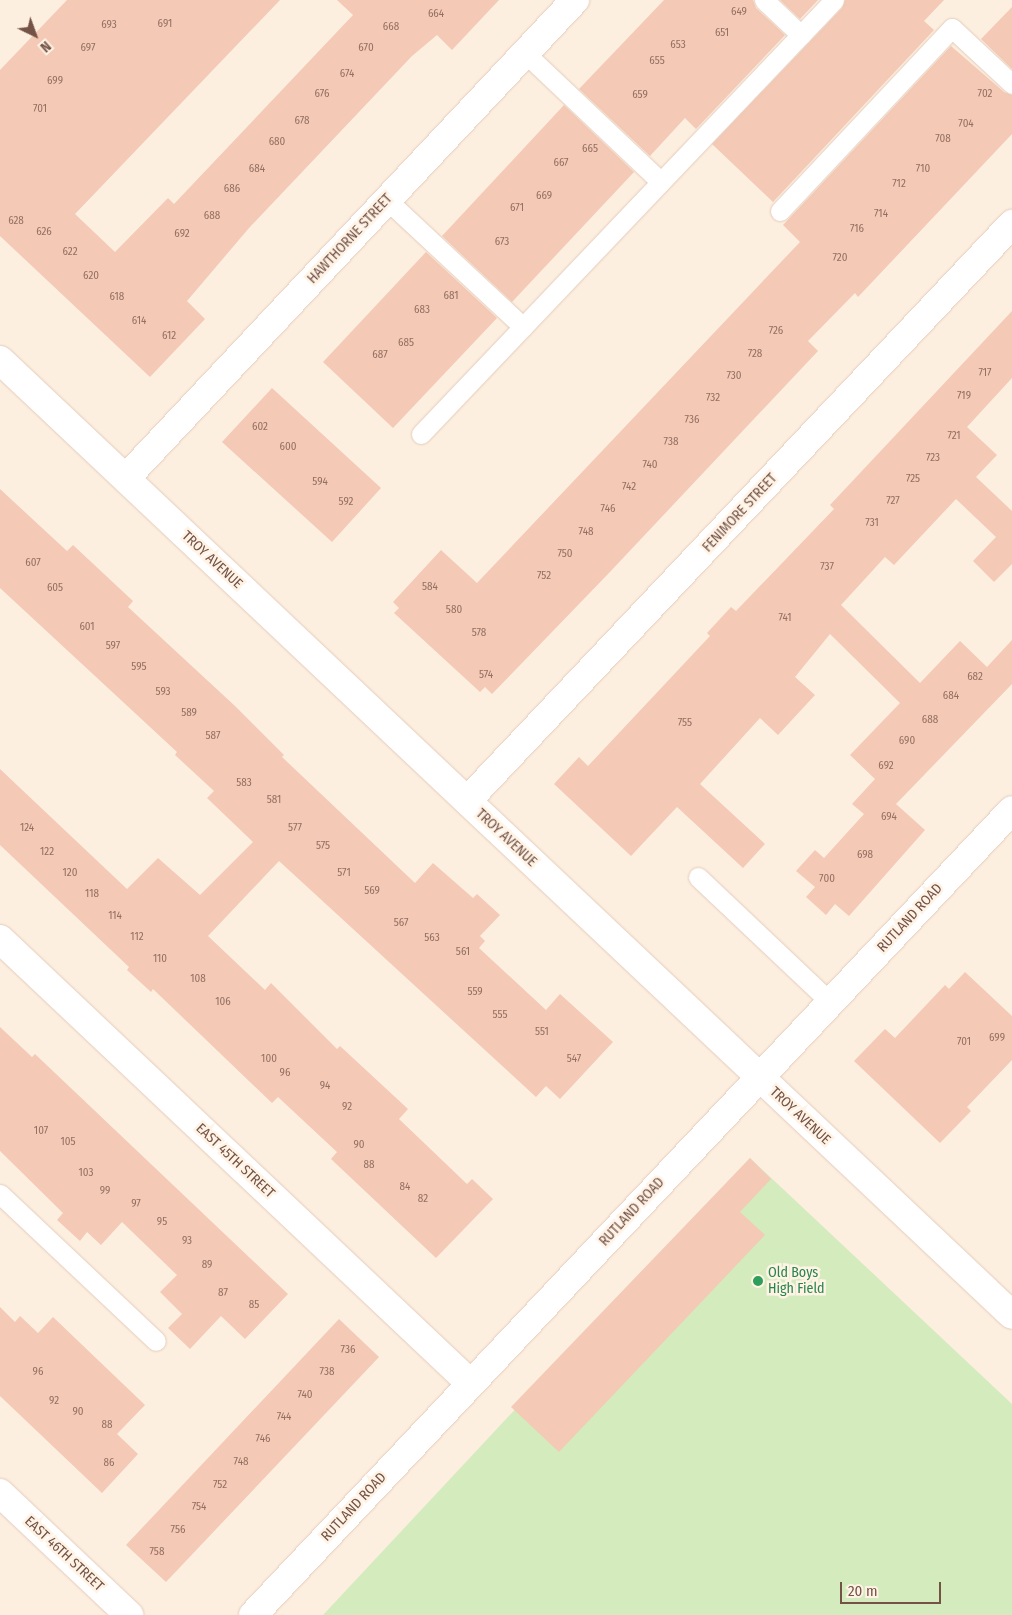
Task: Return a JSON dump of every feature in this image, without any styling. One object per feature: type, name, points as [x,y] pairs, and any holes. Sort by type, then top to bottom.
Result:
[{"type":"street","name":"HAWTHORNE STREET","points":[[126,478],[575,0]]},
{"type":"street","name":"FENIMORE STREET","points":[[467,801],[1012,224]]},
{"type":"street","name":"TROY AVENUE","points":[[0,360],[1012,1316]]},
{"type":"street","name":"RUTLAND ROAD","points":[[253,1615],[1012,810]]},
{"type":"street","name":"EAST 45TH STREET","points":[[0,939],[470,1383]]},
{"type":"street","name":"EAST 46TH STREET","points":[[0,1493],[129,1615]]},
{"type":"lane","points":[[764,0],[801,35]]},
{"type":"lane","points":[[421,434],[834,0]]},
{"type":"lane","points":[[780,211],[952,28],[1012,84]]},
{"type":"lane","points":[[525,53],[661,182]]},
{"type":"lane","points":[[387,200],[523,327]]},
{"type":"lane","points":[[698,877],[830,1002]]},
{"type":"lane","points":[[0,1194],[156,1341]]},
{"type":"green space","name":"Old Boys High Field","points":[[750,1158],[1012,1404],[1012,1615],[323,1615]]},
{"type":"building","points":[[67,0],[280,0],[75,214],[115,252],[168,198],[174,204],[353,15],[337,0],[499,0],[452,50],[437,35],[412,56],[249,228],[187,301],[205,319],[150,377],[0,236],[0,70]]},
{"type":"building","points":[[664,0],[753,0],[756,8],[785,35],[696,129],[685,118],[650,156],[579,89]]},
{"type":"building","points":[[780,0],[818,0],[800,19]]},
{"type":"building","points":[[845,0],[944,0],[924,21],[934,30],[773,202],[712,144],[842,8]]},
{"type":"building","points":[[1012,7],[1012,69],[981,39]]},
{"type":"building","points":[[951,46],[1004,92],[1012,95],[1012,134],[858,297],[855,293],[808,341],[818,351],[608,574],[492,694],[485,687],[480,692],[394,613],[399,608],[393,602],[441,550],[477,583],[800,242],[783,225]]},
{"type":"building","points":[[564,105],[634,172],[512,302],[442,236]]},
{"type":"building","points":[[426,252],[497,318],[393,428],[323,362]]},
{"type":"building","points":[[1012,311],[1012,378],[967,427],[997,455],[976,477],[1012,511],[1012,564],[994,582],[973,561],[996,537],[956,499],[894,565],[885,557],[841,605],[920,683],[960,641],[987,667],[1012,640],[1012,684],[896,804],[925,830],[849,916],[835,904],[826,915],[806,897],[815,887],[796,871],[815,850],[824,858],[864,814],[852,804],[875,779],[850,755],[900,703],[830,634],[795,677],[815,695],[778,735],[760,718],[700,784],[765,844],[743,868],[677,807],[631,856],[554,784],[579,757],[588,766],[710,636],[707,633],[731,607],[736,611],[834,509],[830,505]]},
{"type":"building","points":[[272,388],[381,488],[332,542],[222,442]]},
{"type":"building","points":[[0,489],[67,551],[73,545],[133,601],[128,607],[235,706],[284,755],[282,757],[415,883],[433,863],[473,898],[477,894],[500,915],[480,936],[485,941],[479,948],[546,1010],[560,994],[613,1042],[560,1099],[546,1086],[536,1097],[279,861],[208,936],[265,990],[271,983],[337,1049],[340,1046],[408,1109],[399,1119],[467,1184],[472,1179],[493,1199],[436,1258],[331,1159],[337,1152],[278,1097],[272,1103],[153,989],[151,992],[127,970],[129,967],[0,845],[0,769],[127,889],[158,858],[200,895],[253,842],[207,798],[214,791],[175,755],[177,752],[0,588]]},
{"type":"building","points":[[965,972],[1012,1016],[1012,1060],[967,1107],[971,1111],[940,1143],[854,1061],[885,1029],[895,1038],[945,985],[949,989]]},
{"type":"building","points":[[0,1027],[32,1057],[35,1054],[288,1294],[245,1339],[221,1316],[190,1349],[168,1328],[182,1314],[160,1292],[177,1275],[122,1222],[101,1245],[87,1232],[80,1241],[57,1220],[63,1213],[0,1151]]},
{"type":"building","points":[[750,1158],[771,1179],[740,1212],[765,1235],[559,1452],[511,1407]]},
{"type":"building","points":[[0,1307],[15,1322],[20,1316],[38,1333],[53,1317],[145,1405],[117,1434],[138,1454],[102,1493],[0,1396]]},
{"type":"building","points":[[339,1319],[379,1357],[166,1582],[126,1545]]},
{"type":"place","name":"Old Boys High Field","points":[[758,1281]]}]
